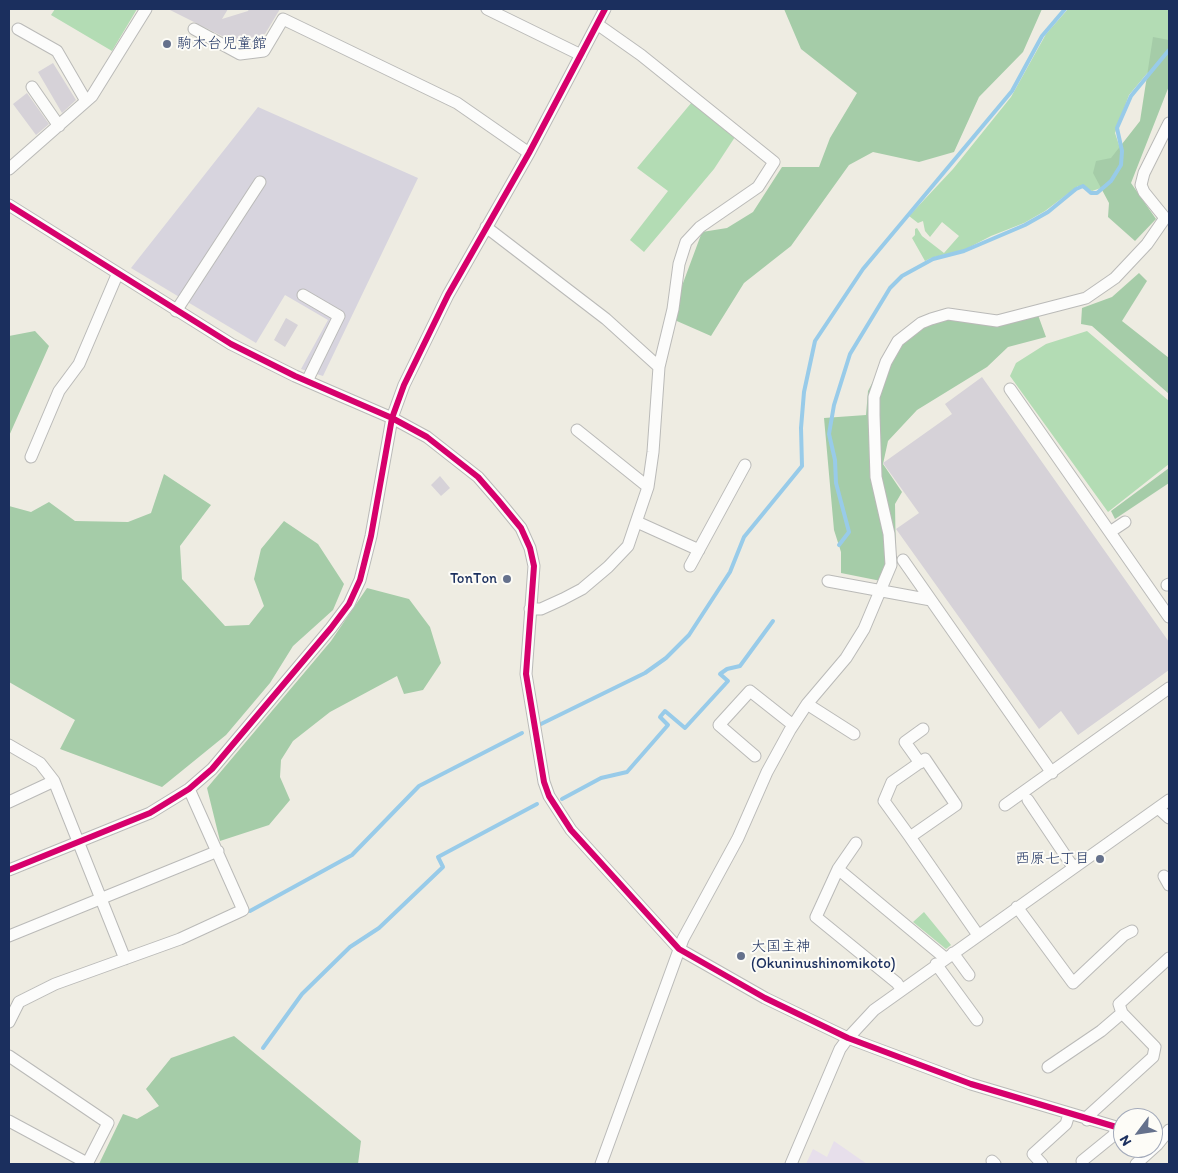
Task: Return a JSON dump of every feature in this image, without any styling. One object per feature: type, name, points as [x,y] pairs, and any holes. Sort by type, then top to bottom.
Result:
[{"type":"street","points":[[9,169],[86,101],[102,82],[146,9]]},
{"type":"street","points":[[487,9],[581,55]]},
{"type":"street","points":[[9,870],[150,813],[190,790],[212,769],[349,604],[360,580],[392,418],[416,361],[486,227],[529,153],[605,9]]},
{"type":"street","points":[[194,28],[240,54],[264,51],[286,14],[295,25],[457,103],[529,153]]},
{"type":"street","points":[[530,609],[541,609],[563,599],[595,579],[628,546],[648,487],[654,452],[659,367],[672,309],[679,264],[686,242],[700,227],[758,187],[774,162],[641,55],[597,24]]},
{"type":"street","points":[[18,29],[57,51],[86,101]]},
{"type":"street","points":[[32,87],[59,126]]},
{"type":"street","points":[[602,1164],[679,949],[738,838],[767,772],[793,724],[807,704],[846,658],[860,636],[891,565],[889,534],[876,478],[874,397],[880,376],[898,341],[921,323],[948,314],[997,321],[1086,298],[1115,278],[1147,244],[1165,218],[1144,192],[1141,185],[1144,173],[1169,123]]},
{"type":"street","points":[[176,310],[260,182]]},
{"type":"street","points":[[9,205],[117,275],[232,344],[307,381],[392,418],[427,437],[478,477],[521,528],[530,548],[534,566],[526,674],[544,782],[553,806],[571,830],[679,949],[765,998],[848,1038],[971,1084],[1113,1126]]},
{"type":"street","points":[[486,227],[606,319],[659,367]]},
{"type":"street","points":[[31,457],[59,391],[79,364],[117,275]]},
{"type":"street","points":[[303,295],[339,316],[307,381]]},
{"type":"street","points":[[1010,389],[1169,617]]},
{"type":"street","points":[[577,430],[648,487]]},
{"type":"street","points":[[690,566],[745,465]]},
{"type":"street","points":[[637,522],[699,550]]},
{"type":"street","points":[[1110,532],[1125,522]]},
{"type":"street","points":[[903,560],[1052,772]]},
{"type":"street","points":[[828,580],[931,600]]},
{"type":"street","points":[[1005,805],[1169,688]]},
{"type":"street","points":[[755,756],[719,725],[750,691],[793,724]]},
{"type":"street","points":[[807,704],[854,734]]},
{"type":"street","points":[[920,763],[905,742],[923,729]]},
{"type":"street","points":[[9,745],[40,763],[54,781],[126,959]]},
{"type":"street","points":[[910,838],[956,805],[925,759],[892,782],[884,802],[978,935]]},
{"type":"street","points":[[9,802],[54,781]]},
{"type":"street","points":[[9,1022],[14,999],[180,939],[242,910],[190,790]]},
{"type":"street","points":[[1028,800],[1073,868]]},
{"type":"street","points":[[791,1164],[834,1063],[848,1038],[874,1010],[1169,800]]},
{"type":"street","points":[[1158,808],[1169,818]]},
{"type":"street","points":[[856,843],[838,869],[816,917],[901,989]]},
{"type":"street","points":[[9,936],[218,852]]},
{"type":"street","points":[[838,869],[945,958],[969,975]]},
{"type":"street","points":[[1017,907],[1073,983],[1124,935],[1132,931]]},
{"type":"street","points":[[945,958],[977,1020]]},
{"type":"street","points":[[1087,1120],[1152,1057],[1155,1048],[1122,1013],[1119,1004],[1169,958]]},
{"type":"street","points":[[1048,1067],[1101,1031],[1122,1013]]},
{"type":"street","points":[[9,1056],[108,1123],[87,1164],[9,1120]]},
{"type":"street","points":[[1042,1164],[1033,1154],[1066,1124],[1068,1114]]},
{"type":"street","points":[[1082,1161],[1113,1136]]},
{"type":"shaded area","points":[[258,107],[418,178],[323,376],[301,369],[328,320],[285,295],[256,343],[131,268]]},
{"type":"shaded area","points":[[834,1141],[867,1164],[806,1164],[813,1149],[827,1157]]},
{"type":"green space","points":[[55,9],[137,9],[112,51],[51,15]]},
{"type":"green space","points":[[784,9],[1042,9],[1023,52],[979,97],[954,152],[919,162],[873,152],[849,165],[791,246],[744,283],[711,336],[670,318],[702,232],[727,228],[753,212],[782,167],[819,167],[830,138],[857,93],[801,49]]},
{"type":"green space","points":[[1068,9],[1169,9],[1169,47],[1129,95],[1115,133],[1121,151],[1101,188],[1092,191],[1078,186],[1045,211],[1024,223],[991,236],[966,249],[925,261],[912,238],[915,235],[915,229],[917,228],[922,236],[944,253],[959,236],[942,222],[930,237],[925,231],[923,221],[918,223],[909,216],[953,169],[1011,97],[1046,34]]},
{"type":"green space","points":[[1153,37],[1169,40],[1169,86],[1131,183],[1156,219],[1135,241],[1108,217],[1109,203],[1093,173],[1096,161],[1111,158],[1140,121]]},
{"type":"green space","points":[[692,102],[735,137],[714,169],[644,252],[630,240],[668,191],[637,168]]},
{"type":"green space","points":[[1139,273],[1147,281],[1122,321],[1169,358],[1169,394],[1092,326],[1081,324],[1082,308],[1112,297]]},
{"type":"green space","points":[[1038,315],[1046,337],[1008,347],[987,367],[917,410],[888,441],[883,464],[902,492],[895,504],[896,565],[881,581],[841,573],[841,552],[834,530],[824,418],[866,415],[868,391],[898,334],[944,319],[1016,322]]},
{"type":"green space","points":[[35,331],[49,346],[9,436],[9,336]]},
{"type":"green space","points":[[1087,331],[1169,401],[1169,464],[1108,512],[1010,376],[1016,363],[1046,344]]},
{"type":"green space","points":[[1169,468],[1169,483],[1115,519],[1111,511]]},
{"type":"green space","points":[[164,474],[211,505],[180,546],[182,579],[225,626],[249,625],[264,606],[254,579],[261,549],[284,521],[318,544],[344,584],[333,610],[293,646],[270,683],[226,735],[162,787],[60,749],[75,720],[9,682],[9,506],[31,512],[49,502],[75,521],[128,522],[151,513]]},
{"type":"green space","points":[[367,588],[409,599],[430,627],[441,663],[423,690],[404,694],[397,676],[330,712],[293,741],[281,760],[280,777],[290,800],[269,825],[220,841],[207,788],[331,641]]},
{"type":"green space","points":[[924,912],[951,945],[946,949],[913,922]]},
{"type":"green space","points":[[234,1036],[361,1141],[358,1164],[99,1164],[123,1114],[137,1119],[159,1106],[146,1089],[171,1058]]},
{"type":"building","points":[[168,9],[228,9],[222,19],[248,11],[249,9],[280,9],[265,34],[234,42]]},
{"type":"building","points":[[53,63],[76,100],[62,113],[38,72]]},
{"type":"building","points":[[27,93],[49,124],[36,135],[13,104]]},
{"type":"building","points":[[286,318],[298,325],[285,347],[274,340]]},
{"type":"building","points":[[982,377],[1169,642],[1169,670],[1078,735],[1061,711],[1039,729],[896,529],[919,513],[883,463],[952,414],[945,404]]},
{"type":"building","points":[[440,476],[450,488],[441,496],[431,485]]},
{"type":"waterway","points":[[541,724],[645,673],[666,658],[689,635],[730,572],[744,537],[802,466],[801,428],[804,392],[815,341],[863,269],[1012,91],[1042,36],[1065,9]]},
{"type":"waterway","points":[[839,545],[849,532],[836,483],[835,460],[829,434],[834,405],[850,354],[890,288],[902,276],[933,259],[964,251],[1025,225],[1048,212],[1076,189],[1083,186],[1091,193],[1097,193],[1111,181],[1121,165],[1122,151],[1117,128],[1131,96],[1169,50]]},
{"type":"waterway","points":[[562,799],[601,778],[627,772],[668,725],[660,717],[665,711],[685,728],[728,681],[720,674],[727,669],[740,666],[773,621]]},
{"type":"waterway","points":[[250,911],[352,855],[419,786],[522,733]]},
{"type":"waterway","points":[[263,1048],[302,994],[350,947],[379,928],[443,867],[438,857],[537,804]]},
{"type":"cycle path","points":[[9,870],[150,813],[189,789],[212,769],[349,604],[360,580],[371,536],[392,418],[404,385],[448,295],[529,153],[605,9]]},
{"type":"cycle path","points":[[9,205],[231,344],[295,376],[392,418],[427,437],[478,477],[521,528],[530,548],[534,566],[526,674],[544,782],[549,796],[571,830],[679,949],[765,998],[848,1038],[971,1084],[1113,1126]]},
{"type":"place","name":"駒木台児童館","points":[[167,44]]},
{"type":"place","name":"TonTon","points":[[507,579]]},
{"type":"place","name":"西原七丁目","points":[[1100,859]]},
{"type":"place","name":"大国主神 (Okuninushinomikoto)","points":[[741,956]]}]
